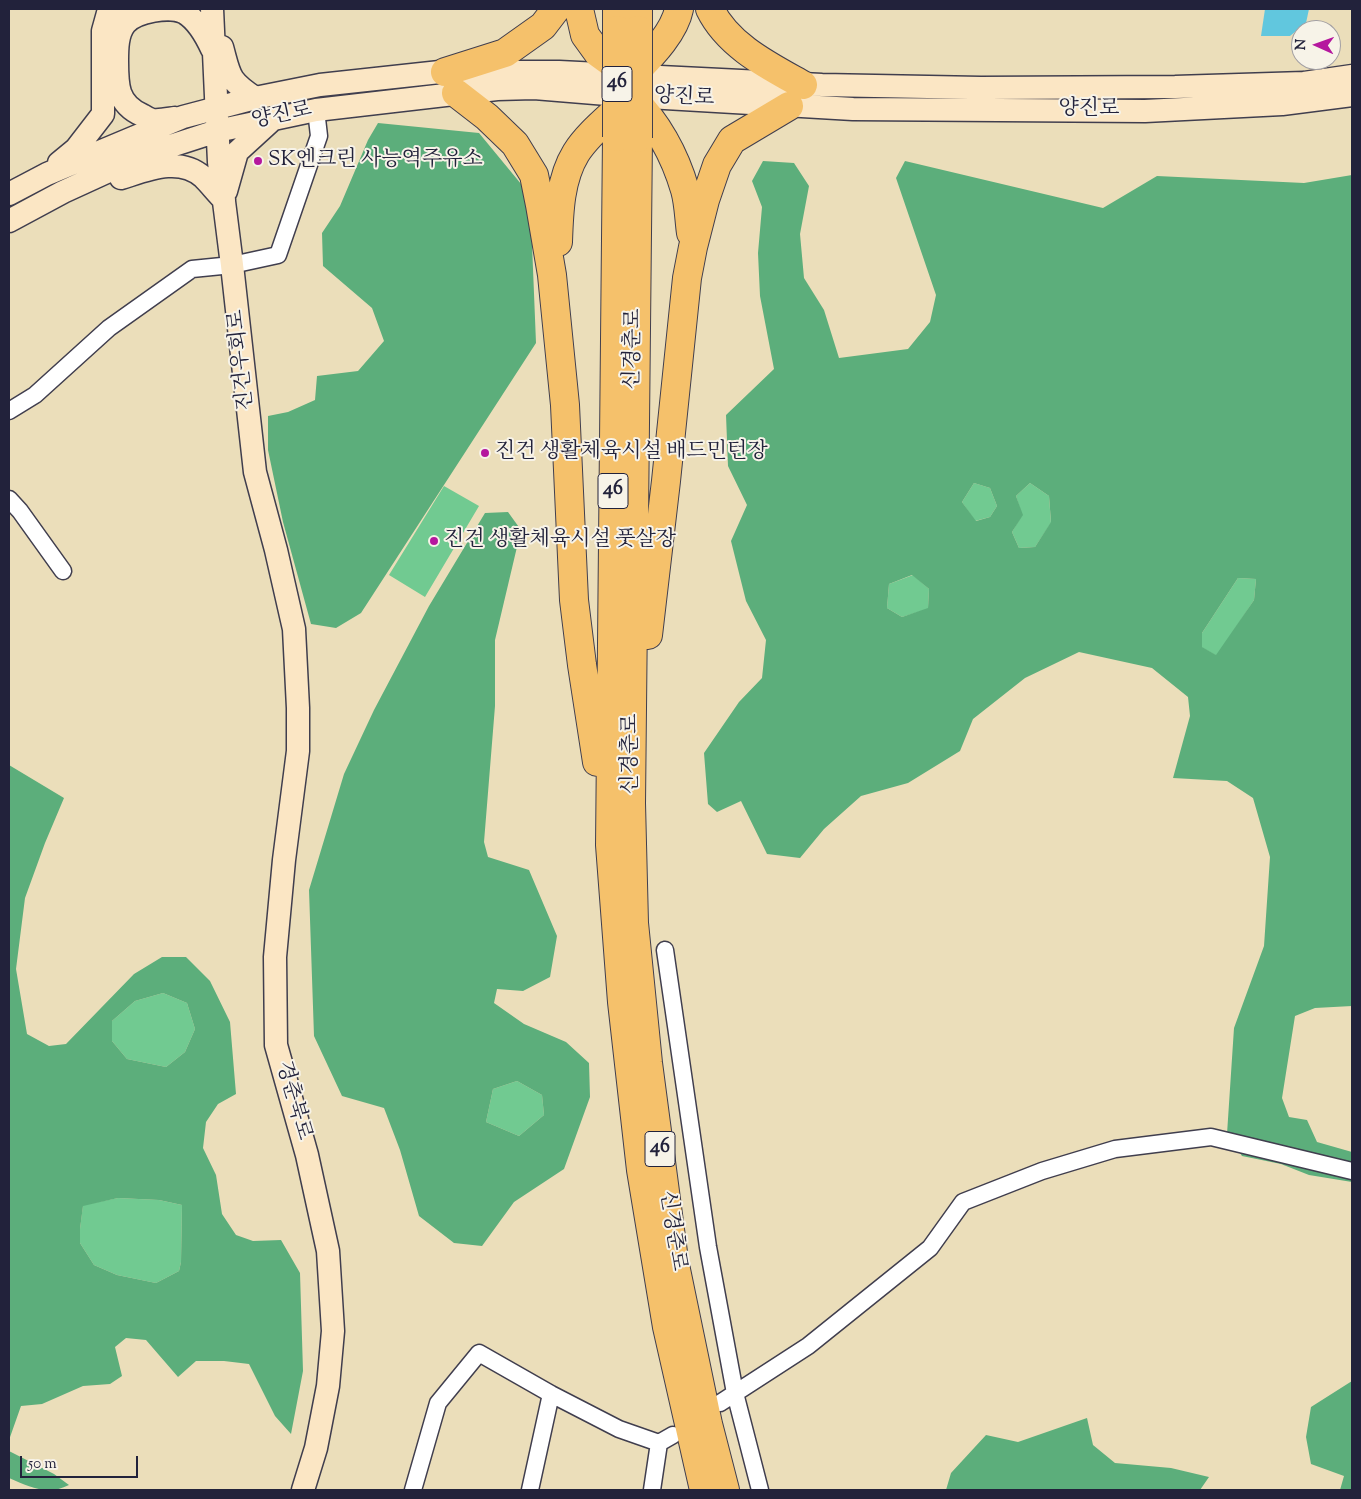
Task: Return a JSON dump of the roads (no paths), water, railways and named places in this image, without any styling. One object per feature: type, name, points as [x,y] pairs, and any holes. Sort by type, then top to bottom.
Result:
[{"type":"highway","points":[[556,9],[543,26],[506,53],[451,83],[515,144],[534,175],[552,275],[566,405],[574,600],[582,665],[610,844]]},
{"type":"highway","points":[[579,9],[585,35],[598,53],[631,86],[675,160],[686,192],[693,247]]},
{"type":"highway","points":[[557,323],[559,210],[565,177],[577,152],[631,86],[656,51],[678,17],[679,9]]},
{"type":"highway","points":[[631,803],[638,756],[647,643],[693,247],[705,200],[717,165],[732,140],[796,95],[766,64],[738,45],[714,17],[710,9]]},
{"type":"highway","name":"신경춘로","points":[[627,20],[631,803],[634,923],[648,1063],[674,1260],[708,1424],[726,1490]]},
{"type":"highway","name":"신경춘로","points":[[627,138],[610,844],[622,1002],[641,1170],[667,1327],[704,1490]]},
{"type":"main road","points":[[47,174],[76,149],[103,114],[103,31],[108,13],[115,9]]},
{"type":"main road","points":[[183,118],[151,120],[132,111],[121,98],[117,82],[117,54],[120,35],[125,25],[132,18],[148,11],[163,9],[184,12],[202,30],[214,52]]},
{"type":"main road","points":[[212,9],[230,74],[237,86],[255,98]]},
{"type":"main road","name":"진건우회로","points":[[212,9],[218,162],[232,265],[255,472],[276,550],[294,629],[298,708]]},
{"type":"main road","name":"양진로","points":[[9,194],[47,174],[183,118],[255,98],[320,85],[451,83],[559,72],[631,86],[796,95],[981,88],[1176,87],[1304,83],[1352,76]]},
{"type":"main road","name":"양진로","points":[[9,221],[83,183],[146,154],[217,131],[451,83]]},
{"type":"main road","name":"양진로","points":[[796,95],[848,109],[1144,111],[1282,104],[1352,95]]},
{"type":"main road","points":[[224,200],[237,152],[273,119]]},
{"type":"main road","points":[[83,183],[105,183],[162,166],[184,166],[202,176],[224,200]]},
{"type":"main road","name":"경춘북로","points":[[298,708],[298,751],[284,860],[275,957],[276,1045],[308,1155],[328,1251],[333,1331],[328,1386],[316,1448],[303,1490]]},
{"type":"street","points":[[9,411],[35,395],[109,328],[192,269],[232,265],[278,255],[319,136],[316,110]]},
{"type":"street","points":[[10,503],[20,511],[63,570]]},
{"type":"street","points":[[664,950],[708,1247],[735,1393],[760,1490]]},
{"type":"street","points":[[720,1403],[808,1346],[930,1248],[963,1202],[1042,1170],[1115,1149],[1211,1138],[1352,1171]]},
{"type":"street","points":[[414,1490],[438,1404],[479,1353],[551,1394],[619,1429],[666,1439],[652,1490]]},
{"type":"street","points":[[530,1490],[551,1394]]},
{"type":"water","points":[[1265,9],[1309,9],[1307,20],[1291,20],[1290,36],[1261,36]]},
{"type":"place","name":"SK엔크린 사능역주유소","points":[[258,161]]},
{"type":"place","name":"진건 생활체육시설 배드민턴장","points":[[485,453]]},
{"type":"place","name":"진건 생활체육시설 풋살장","points":[[434,541]]}]
